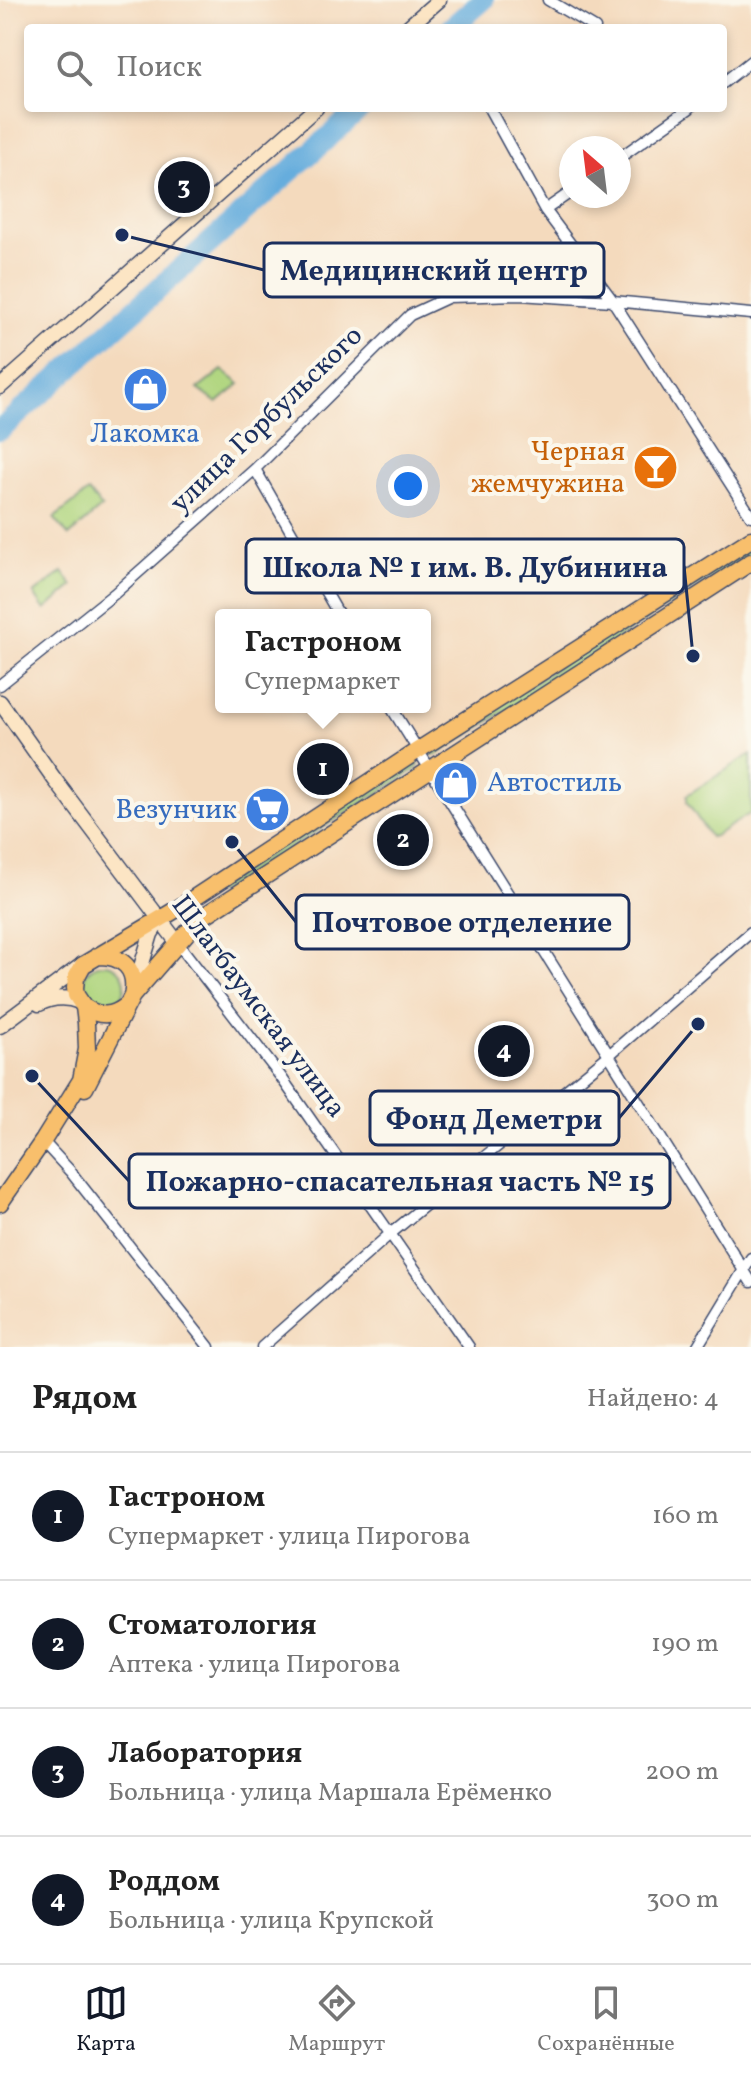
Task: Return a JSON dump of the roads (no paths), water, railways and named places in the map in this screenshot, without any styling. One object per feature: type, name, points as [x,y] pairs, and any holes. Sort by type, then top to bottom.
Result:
[{"type":"main road","points":[[84,1082],[87,1049],[82,1005],[75,988],[79,971],[92,959],[160,920],[417,751],[751,539]]},
{"type":"main road","points":[[82,1005],[101,1015],[118,1012],[199,919],[751,562]]},
{"type":"main road","points":[[0,1216],[84,1082],[131,998],[134,983],[127,966],[115,956],[92,959]]},
{"type":"main road","points":[[0,1203],[46,1144]]},
{"type":"street","points":[[412,24],[439,0]]},
{"type":"street","points":[[548,0],[588,24]]},
{"type":"street","points":[[727,80],[751,61]]},
{"type":"street","points":[[0,387],[311,112]]},
{"type":"street","points":[[491,112],[545,210],[613,301],[751,516]]},
{"type":"street","points":[[631,149],[682,112]]},
{"type":"street","points":[[545,210],[559,200]]},
{"type":"street","name":"улица Горбульского","points":[[0,685],[114,594],[255,469],[410,315],[449,297],[519,295],[751,314]]},
{"type":"street","points":[[255,469],[336,609]]},
{"type":"street","name":"Шлагбаумская улица","points":[[0,702],[55,780],[281,1077],[469,1347]]},
{"type":"street","points":[[395,713],[751,1282]]},
{"type":"street","points":[[131,998],[151,934],[160,920]]},
{"type":"street","points":[[262,1347],[390,1234],[609,1055],[751,932]]},
{"type":"street","points":[[5,1023],[92,959]]},
{"type":"street","points":[[5,1023],[53,998],[64,997],[82,1005]]},
{"type":"street","points":[[46,1144],[209,1347]]},
{"type":"street","points":[[697,1347],[751,1258]]},
{"type":"waterway","points":[[456,24],[483,0]]},
{"type":"waterway","points":[[0,430],[357,112]]},
{"type":"place","name":"Лаборатория","points":[[184,187]]},
{"type":"place","name":"Медицинский центр","points":[[122,235]]},
{"type":"place","name":"Лакомка","points":[[145,389]]},
{"type":"place","name":"Черная жемчужина","points":[[656,468]]},
{"type":"place","name":"Школа № 1 им. В. Дубинина","points":[[693,656]]},
{"type":"place","name":"Гастроном","points":[[323,769]]},
{"type":"place","name":"Автостиль","points":[[456,783]]},
{"type":"place","name":"Везунчик","points":[[268,810]]},
{"type":"place","name":"Стоматология","points":[[403,840]]},
{"type":"place","name":"Почтовое отделение","points":[[232,842]]},
{"type":"place","name":"Фонд Деметри","points":[[698,1024]]},
{"type":"place","name":"Роддом","points":[[504,1051]]},
{"type":"place","name":"Пожарно-спасательная часть № 15","points":[[32,1076]]}]
